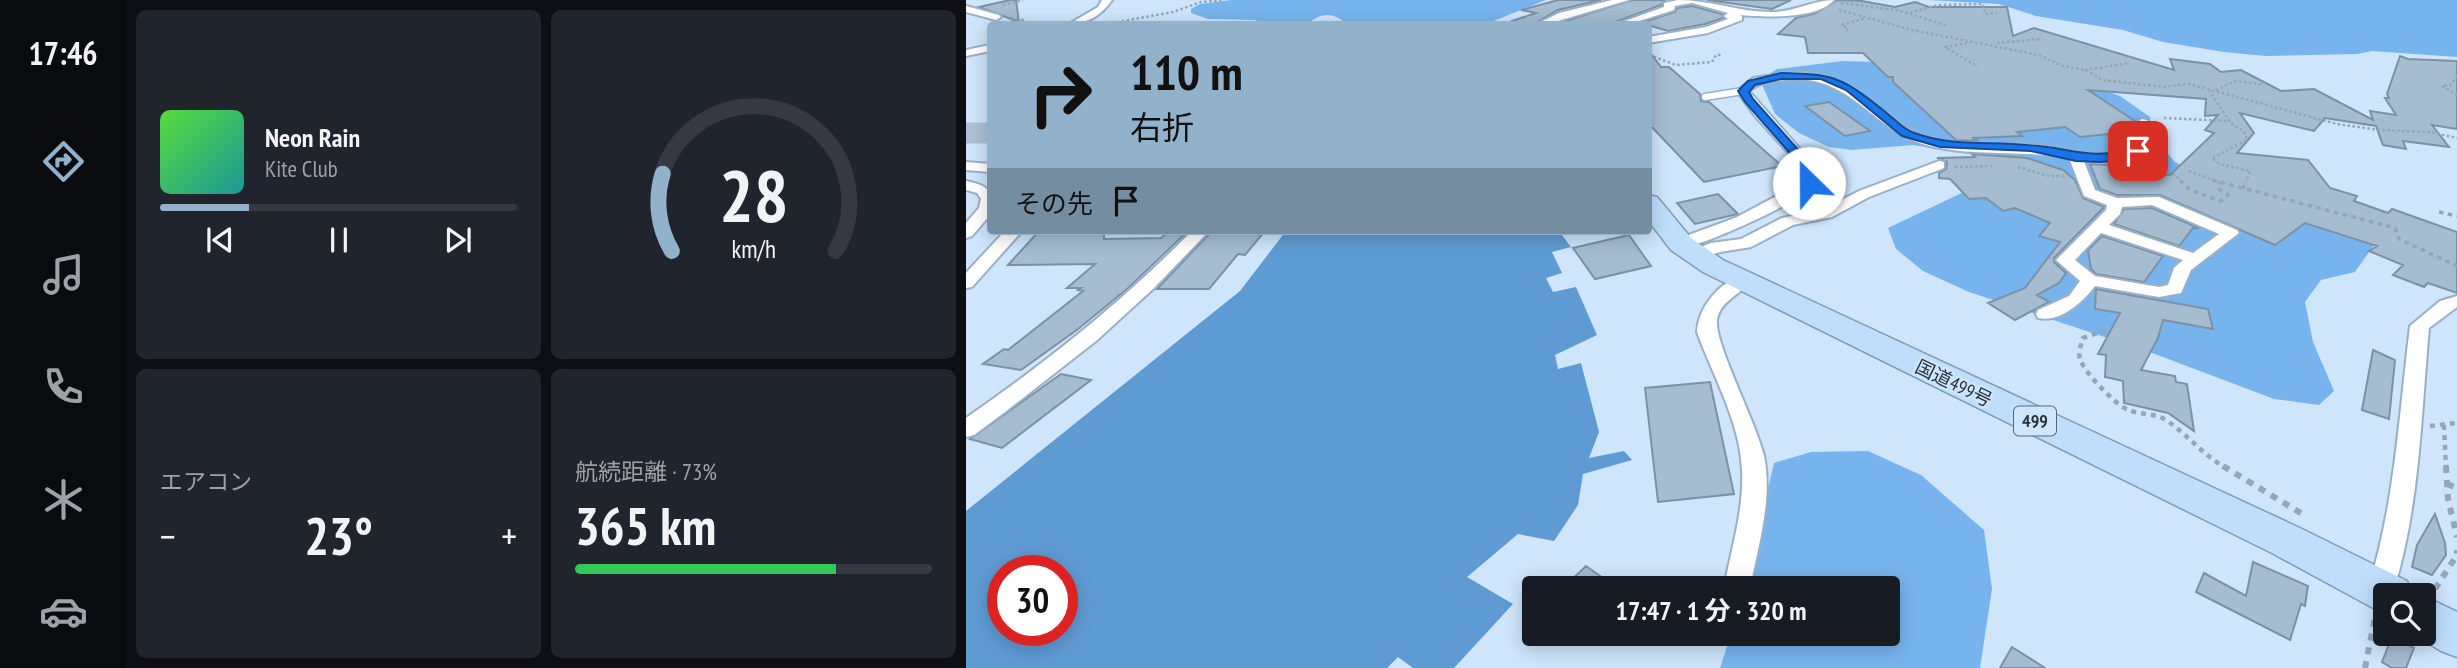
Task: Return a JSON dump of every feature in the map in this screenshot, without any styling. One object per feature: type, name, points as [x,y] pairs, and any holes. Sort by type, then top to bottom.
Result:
[{"type":"highway","name":"国道499号","points":[[1652,207],[1688,249],[1742,281],[2373,586]]},
{"type":"highway","points":[[2436,610],[2457,636]]},
{"type":"street","points":[[1079,21],[1101,9],[1107,0]]},
{"type":"street","points":[[1548,21],[1623,0]]},
{"type":"street","points":[[1630,21],[1671,8],[1667,5],[1692,0],[1736,12],[1770,16],[1829,2]]},
{"type":"street","points":[[1652,39],[1708,30],[1739,18],[1729,16],[1753,4],[1736,0]]},
{"type":"street","points":[[966,9],[996,17]]},
{"type":"street","points":[[966,53],[987,49]]},
{"type":"street","points":[[1688,249],[1805,188],[1809,183],[1811,176],[1808,166],[1759,113],[1743,91],[1752,83],[1770,78],[1822,76],[1849,88],[1892,124],[1917,138],[1952,145],[2031,148],[2101,159],[2133,153],[2149,137],[2142,123]]},
{"type":"street","points":[[2076,157],[2089,193],[2115,204],[2154,200],[2231,233],[2183,268],[2175,289],[2158,292],[2090,280],[2065,260],[2114,211],[2115,204]]},
{"type":"street","points":[[1688,249],[1745,243],[1788,221],[1826,214],[1864,194],[1939,165]]},
{"type":"street","points":[[966,166],[987,168]]},
{"type":"street","points":[[966,185],[982,190],[987,196]]},
{"type":"street","points":[[966,233],[987,209]]},
{"type":"street","points":[[2097,227],[2196,259]]},
{"type":"street","points":[[966,283],[1010,235]]},
{"type":"street","points":[[966,429],[1064,357],[1115,314],[1197,235]]},
{"type":"street","points":[[2045,314],[2075,300],[2090,280]]},
{"type":"street","points":[[1739,576],[1752,505],[1754,467],[1707,332],[1705,319],[1713,305],[1742,281]]},
{"type":"street","points":[[2388,583],[2413,422],[2413,380],[2420,326],[2446,305],[2457,301]]},
{"type":"lane","points":[[1705,97],[1743,91]]},
{"type":"path","points":[[1124,21],[1173,12],[1201,2],[1224,0]]},
{"type":"path","points":[[1829,2],[1909,13],[1948,26]]},
{"type":"path","points":[[1829,2],[1836,9],[1867,18],[2039,55],[2063,66],[2085,70],[2129,63]]},
{"type":"path","points":[[1909,13],[1938,5],[1983,4],[1985,14],[1997,13]]},
{"type":"path","points":[[1846,31],[1848,29],[1842,25],[1867,18]]},
{"type":"path","points":[[1988,44],[2041,39]]},
{"type":"path","points":[[1972,42],[1945,47],[1978,67]]},
{"type":"path","points":[[1652,56],[1684,65],[1713,62],[1716,55],[1722,55]]},
{"type":"path","points":[[2085,70],[2103,80],[2163,87],[2189,84],[2337,124],[2381,131],[2456,136]]},
{"type":"path","points":[[2457,76],[2451,85],[2442,86],[2457,95]]},
{"type":"path","points":[[2215,91],[2236,81],[2264,85]]},
{"type":"path","points":[[2208,89],[2230,121],[2244,132],[2247,140],[2212,158],[2220,164],[2250,171],[2243,189]]},
{"type":"path","points":[[2164,118],[2230,121]]},
{"type":"path","points":[[2133,153],[2175,175],[2190,190],[2221,201],[2228,195],[2219,190],[2220,183]]},
{"type":"path","points":[[1939,165],[1965,168],[1997,166]]},
{"type":"path","points":[[2010,166],[2048,176],[2068,176]]},
{"type":"path","points":[[2189,171],[2220,183],[2395,228],[2399,239],[2457,266]]},
{"type":"path","points":[[2440,212],[2457,216]]},
{"type":"path","points":[[2106,330],[2083,338],[2079,356],[2082,364],[2112,399],[2127,410],[2163,418],[2193,441],[2207,457],[2311,519]]},
{"type":"path","points":[[2444,425],[2448,499],[2457,537]]},
{"type":"path","points":[[2447,484],[2457,488]]},
{"type":"path","points":[[2436,590],[2457,555],[2457,550]]},
{"type":"path","points":[[2365,668],[2373,639]]},
{"type":"shaded area","points":[[1231,0],[1546,0],[1494,21],[1343,21],[1327,15],[1312,21],[1208,19],[1191,13],[1191,9],[1200,4]]},
{"type":"shaded area","points":[[1928,0],[2457,0],[2457,57],[2372,51],[2357,54],[2266,56],[2224,52],[2163,42],[2123,30],[2036,16],[1999,4]]},
{"type":"shaded area","points":[[1843,61],[1908,63],[2100,89],[2120,96],[2150,117],[2151,134],[2175,162],[2195,173],[2381,235],[2355,272],[2321,280],[2305,302],[2313,342],[2334,391],[2319,405],[2274,399],[2147,351],[1969,292],[1923,271],[1896,249],[1888,228],[1970,189],[1999,159],[1913,145],[1852,150],[1829,147],[1799,133],[1775,114],[1760,80],[1777,69]]},
{"type":"shaded area","points":[[1283,235],[1562,235],[1571,247],[1552,252],[1562,273],[1546,278],[1553,292],[1576,287],[1597,335],[1555,355],[1558,369],[1581,363],[1599,432],[1589,458],[1624,451],[1632,460],[1583,474],[1578,505],[1554,541],[1518,534],[1467,577],[1513,604],[1454,668],[1413,668],[1398,657],[1387,668],[966,668],[966,511],[1240,291]]},
{"type":"shaded area","points":[[1868,451],[1921,475],[1984,530],[1992,589],[1980,668],[1720,668],[1727,646],[1900,646],[1900,576],[1748,576],[1774,463],[1811,452]]},
{"type":"building","points":[[1016,0],[1019,21],[1016,21],[979,7]]},
{"type":"building","points":[[1558,0],[1601,0],[1558,10],[1539,21],[1512,21],[1536,13],[1521,10]]},
{"type":"building","points":[[1632,0],[1665,0],[1661,5],[1618,21],[1566,21]]},
{"type":"building","points":[[1707,0],[1791,0],[1772,9]]},
{"type":"building","points":[[1837,0],[1895,7],[1915,2],[1929,7],[2007,7],[2013,36],[2034,28],[2174,70],[2170,59],[2210,64],[2221,72],[2241,70],[2281,91],[2314,89],[2373,120],[2370,111],[2396,115],[2385,98],[2389,98],[2387,94],[2400,56],[2408,59],[2457,61],[2457,129],[2432,125],[2449,147],[2403,141],[2406,149],[2383,145],[2376,126],[2325,118],[2314,131],[2240,113],[2254,133],[2237,153],[2308,160],[2330,188],[2357,196],[2354,201],[2388,213],[2392,209],[2457,232],[2457,293],[2428,283],[2424,287],[2393,275],[2403,265],[2369,251],[2377,246],[2305,223],[2275,245],[2160,195],[2117,195],[2100,189],[2090,164],[2147,168],[2151,175],[2170,175],[2214,133],[2205,130],[2218,115],[2205,116],[2206,99],[2088,90],[2135,121],[2118,125],[2128,132],[2080,137],[2065,127],[2017,132],[2022,136],[1972,138],[1979,141],[1956,140],[1893,82],[1893,77],[1888,77],[1863,53],[1808,53],[1805,37],[1778,34],[1796,18],[1816,13]]},
{"type":"building","points":[[1692,6],[1722,14],[1723,18],[1668,31],[1652,26],[1652,21],[1647,21],[1675,12],[1677,8]]},
{"type":"building","points":[[1652,55],[1661,67],[1669,67],[1700,94],[1701,101],[1709,102],[1782,166],[1704,182],[1652,127]]},
{"type":"building","points":[[1829,102],[1870,131],[1845,136],[1805,106]]},
{"type":"building","points":[[1972,154],[2027,158],[2063,170],[2075,180],[2083,198],[2104,207],[2054,258],[2054,262],[2066,273],[2059,283],[2037,295],[2049,302],[2015,320],[1988,303],[2025,288],[2060,242],[2039,236],[2050,223],[2015,208],[2003,211],[1986,198],[1969,199],[1950,179],[1939,178],[1939,173],[1946,169],[1947,162],[1937,158],[1975,157]]},
{"type":"building","points":[[1718,194],[1738,214],[1695,224],[1677,203]]},
{"type":"building","points":[[2152,208],[2199,228],[2193,228],[2179,246],[2114,224],[2124,209]]},
{"type":"building","points":[[1035,235],[1104,235],[1104,239],[1184,235],[1127,289],[1021,370],[983,364],[1004,349],[1008,350],[1083,291],[1078,290],[1081,288],[1067,288],[1095,264],[1008,265]]},
{"type":"building","points":[[1208,235],[1262,235],[1245,255],[1238,254],[1209,289],[1157,289]]},
{"type":"building","points":[[1629,235],[1651,266],[1595,279],[1573,248]]},
{"type":"building","points":[[2102,236],[2163,256],[2144,282],[2096,274],[2091,269],[2088,250]]},
{"type":"building","points":[[2096,289],[2208,309],[2213,329],[2163,320],[2158,338],[2141,370],[2175,376],[2176,382],[2187,384],[2194,431],[2168,413],[2124,403],[2123,381],[2105,377],[2106,355],[2098,354],[2120,313],[2095,309]]},
{"type":"building","points":[[2373,350],[2395,360],[2389,419],[2362,410]]},
{"type":"building","points":[[1061,374],[1091,380],[1002,448],[970,439]]},
{"type":"building","points":[[1710,382],[1734,494],[1658,502],[1645,388]]},
{"type":"building","points":[[2435,514],[2445,543],[2446,555],[2432,575],[2412,567],[2417,545]]},
{"type":"building","points":[[2253,562],[2308,586],[2305,606],[2301,604],[2290,640],[2196,592],[2204,573],[2246,596]]},
{"type":"building","points":[[1586,566],[1600,576],[1576,576]]},
{"type":"building","points":[[2388,646],[2414,648],[2406,668],[2392,668],[2382,662]]},
{"type":"building","points":[[2012,647],[2045,668],[2000,668]]},
{"type":"tunnel","points":[[966,133],[987,133]]},
{"type":"route","points":[[1809,183],[1811,176],[1808,166],[1748,100],[1743,91],[1747,86],[1781,76],[1822,76],[1849,88],[1906,134],[1940,144],[2031,148],[2101,159],[2127,156],[2138,151]]}]
